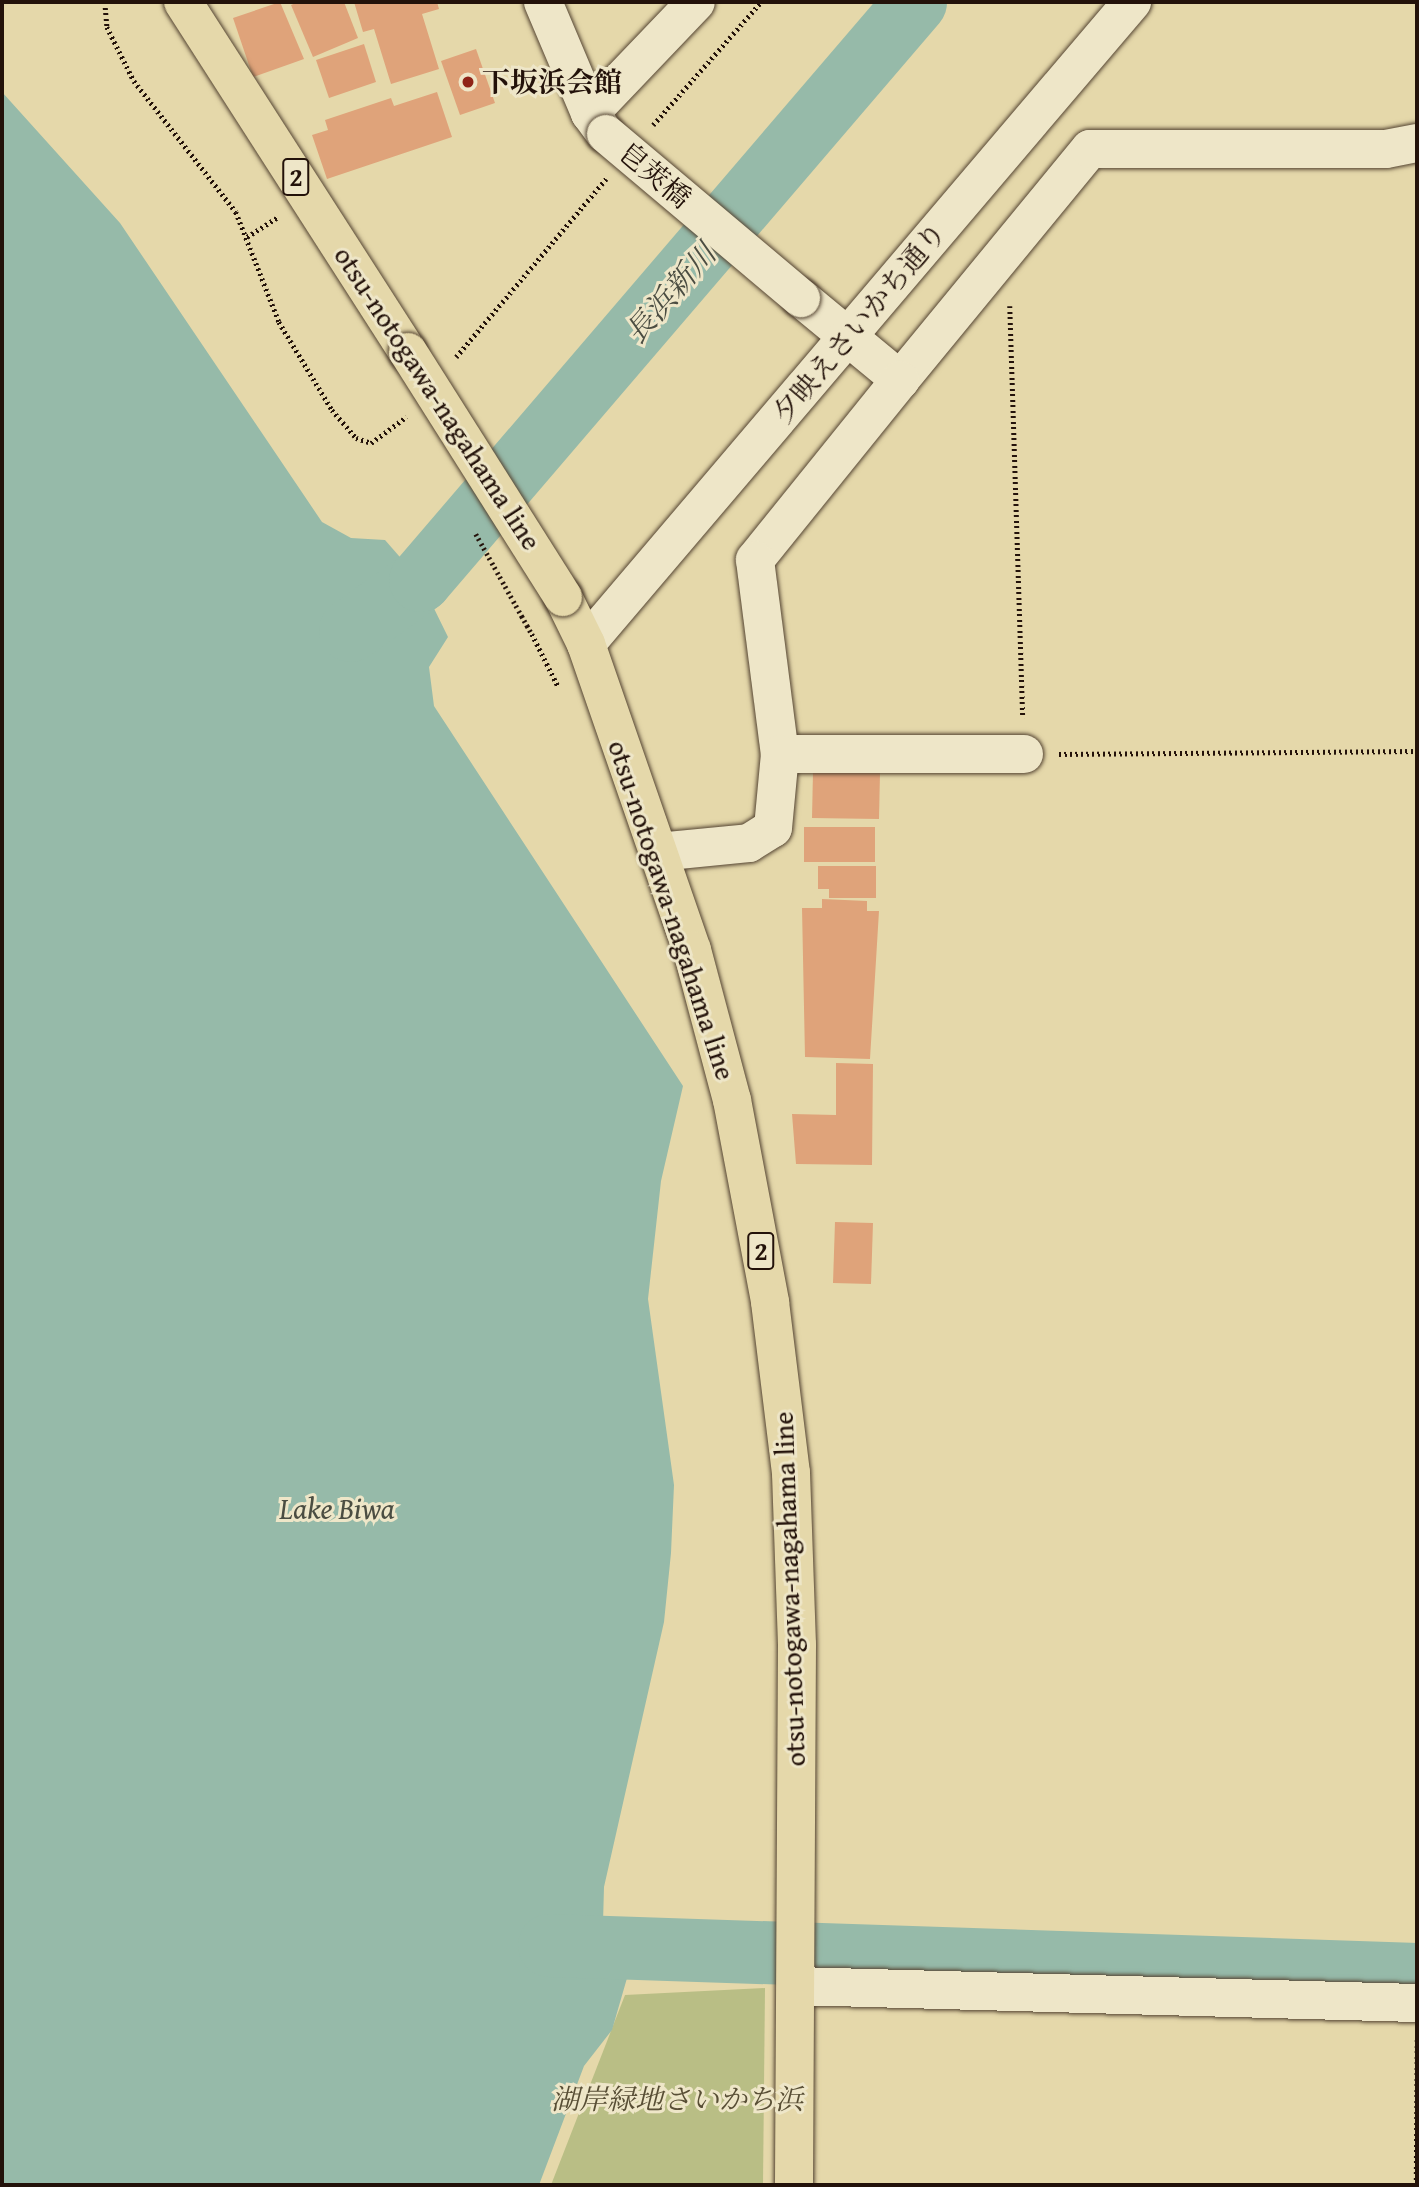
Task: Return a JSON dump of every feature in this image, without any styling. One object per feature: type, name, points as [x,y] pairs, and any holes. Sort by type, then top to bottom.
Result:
[{"type":"main road","name":"otsu-notogawa-nagahama line","points":[[183,2],[564,597],[586,644],[658,852],[733,1100],[770,1301],[790,1473],[796,1935],[794,2185]]},
{"type":"street","points":[[544,2],[598,124],[696,2]]},
{"type":"street","name":"夕映えさいかち通り","points":[[586,644],[1132,2]]},
{"type":"street","name":"皀莢橋","points":[[598,124],[900,380]]},
{"type":"street","points":[[658,852],[749,843],[773,828],[780,754],[755,560],[1090,149],[1385,149],[1417,144]]},
{"type":"street","points":[[780,754],[1024,754]]},
{"type":"street","points":[[796,1981],[1417,2003]]},
{"type":"path","points":[[105,2],[107,27],[134,81],[221,189],[247,237],[279,322],[356,438],[371,443],[384,439],[412,409]]},
{"type":"path","points":[[644,136],[761,2]]},
{"type":"path","points":[[446,368],[608,176]]},
{"type":"path","points":[[247,237],[282,214]]},
{"type":"path","points":[[1009,250],[1024,754],[1417,751]]},
{"type":"path","points":[[532,634],[563,696]]},
{"type":"path","points":[[1416,2185],[1417,2003]]},
{"type":"green space","name":"湖岸緑地さいかち浜","points":[[765,1988],[763,2185],[551,2185],[625,1995]]},
{"type":"water","points":[[900,2],[931,2],[844,110],[826,93]]},
{"type":"water","name":"Lake Biwa","points":[[2,92],[120,223],[322,522],[351,538],[385,540],[420,580],[448,637],[429,667],[434,706],[683,1086],[661,1181],[648,1299],[674,1485],[671,1553],[664,1622],[604,1887],[603,1923],[636,1947],[612,2030],[584,2066],[539,2185],[2,2185]]},
{"type":"building","points":[[280,2],[304,59],[253,77],[233,18]]},
{"type":"building","points":[[298,2],[344,2],[358,38],[313,57],[291,5]]},
{"type":"building","points":[[354,2],[437,2],[439,9],[422,14],[439,69],[391,84],[374,29],[363,32]]},
{"type":"building","points":[[364,44],[376,82],[329,98],[316,60]]},
{"type":"building","name":"下坂浜会館","points":[[476,49],[495,103],[460,115],[441,61]]},
{"type":"building","points":[[437,92],[452,137],[327,179],[312,135],[328,130],[325,120],[391,98],[394,106]]},
{"type":"building","points":[[813,772],[880,773],[879,819],[812,818]]},
{"type":"building","points":[[804,827],[875,827],[875,862],[804,862]]},
{"type":"building","points":[[818,866],[876,866],[876,898],[829,898],[829,889],[818,889]]},
{"type":"building","points":[[822,899],[867,901],[867,911],[879,911],[870,1059],[805,1057],[802,908],[822,908]]},
{"type":"building","points":[[836,1063],[873,1064],[872,1165],[796,1164],[792,1114],[836,1115]]},
{"type":"building","points":[[835,1222],[873,1223],[871,1284],[833,1283]]},
{"type":"waterway","name":"長浜新川","points":[[350,630],[420,580],[915,2]]},
{"type":"waterway","points":[[549,1945],[1417,1974]]},
{"type":"place","name":"下坂浜会館","points":[[468,82]]}]
